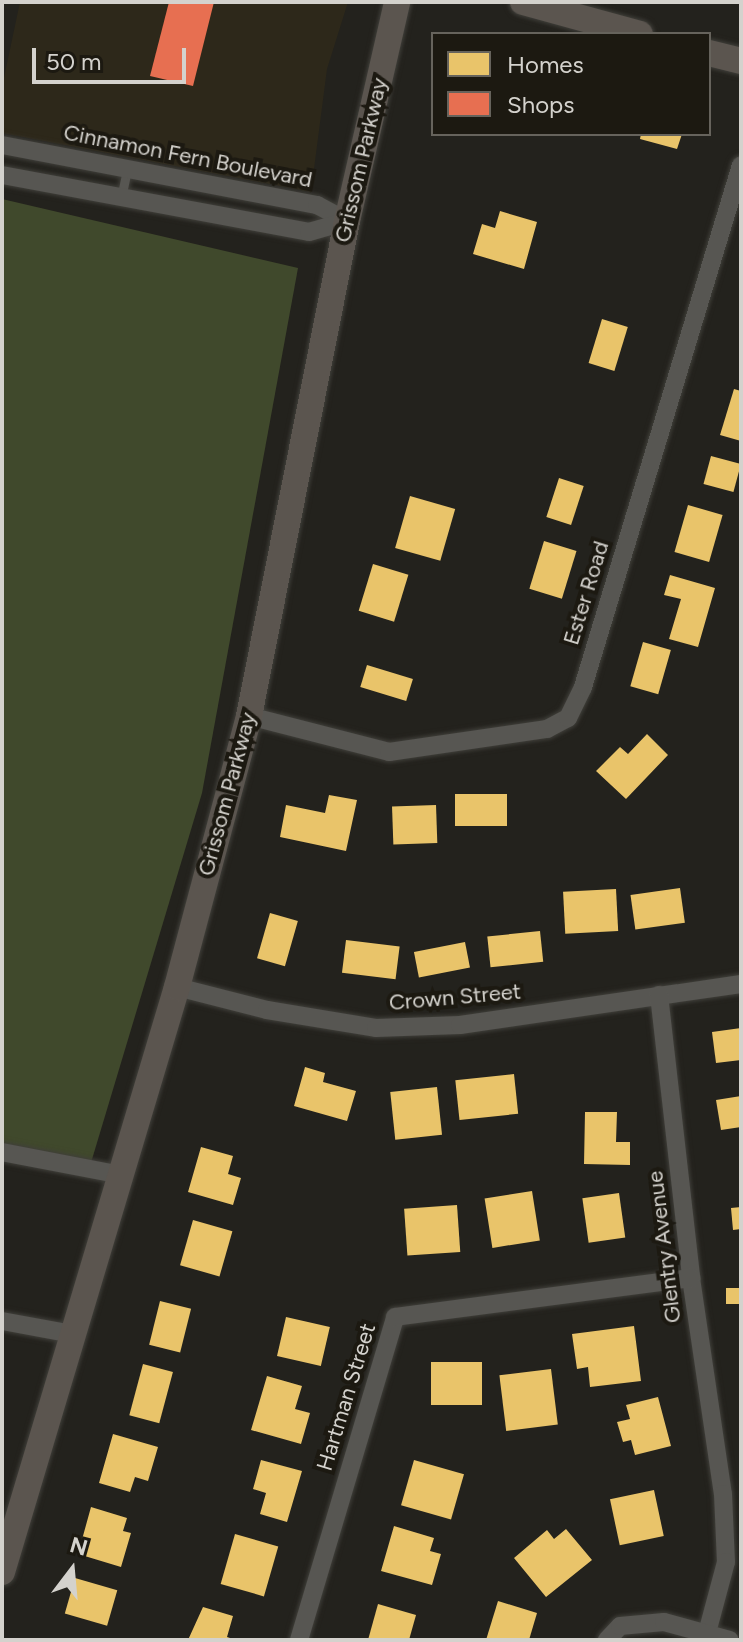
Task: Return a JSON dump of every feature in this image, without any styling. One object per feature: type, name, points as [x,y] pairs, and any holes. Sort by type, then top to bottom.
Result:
[{"type":"main road","name":"Grissom Parkway","points":[[2,1572],[177,987],[249,716],[347,221],[397,2]]},
{"type":"main road","points":[[523,2],[629,31]]},
{"type":"main road","points":[[578,2],[629,31]]},
{"type":"main road","points":[[711,54],[741,61]]},
{"type":"street","name":"Cinnamon Fern Boulevard","points":[[2,145],[317,205],[347,221]]},
{"type":"street","name":"Ester Road","points":[[249,716],[389,752],[547,729],[568,718],[583,687],[741,165]]},
{"type":"street","points":[[2,175],[309,232],[347,221]]},
{"type":"street","name":"Crown Street","points":[[177,987],[267,1010],[376,1028],[460,1025],[741,984]]},
{"type":"street","name":"Glentry Avenue","points":[[659,995],[691,1278],[723,1494],[726,1562],[707,1633]]},
{"type":"street","points":[[2,1152],[122,1175]]},
{"type":"street","name":"Hartman Street","points":[[299,1640],[395,1317],[691,1278]]},
{"type":"street","points":[[2,1321],[72,1334]]},
{"type":"street","points":[[607,1640],[620,1626],[664,1622],[730,1640]]},
{"type":"lane","points":[[121,198],[127,169]]},
{"type":"shaded area","points":[[20,2],[348,2],[327,69],[311,192],[2,133],[2,87]]},
{"type":"green space","points":[[2,199],[298,268],[202,793],[90,1166],[2,1148]]},
{"type":"building: Homes","points":[[641,136],[681,136],[677,149],[640,139]]},
{"type":"building: Homes","points":[[500,211],[537,222],[524,269],[473,254],[482,224],[495,228]]},
{"type":"building: Homes","points":[[602,319],[628,327],[614,371],[589,363]]},
{"type":"building: Homes","points":[[734,389],[741,391],[741,441],[720,435]]},
{"type":"building: Homes","points":[[711,456],[741,464],[733,492],[703,484]]},
{"type":"building: Homes","points":[[559,478],[584,486],[571,525],[546,517]]},
{"type":"building: Homes","points":[[410,496],[455,509],[440,561],[395,548]]},
{"type":"building: Homes","points":[[688,505],[723,515],[709,562],[674,552]]},
{"type":"building: Homes","points":[[544,541],[577,551],[562,599],[529,589]]},
{"type":"building: Homes","points":[[373,564],[408,575],[394,622],[359,611]]},
{"type":"building: Homes","points":[[670,575],[715,588],[698,647],[669,639],[681,599],[664,595]]},
{"type":"building: Homes","points":[[643,642],[671,650],[658,694],[630,686]]},
{"type":"building: Homes","points":[[367,665],[413,679],[406,701],[360,687]]},
{"type":"building: Homes","points":[[647,734],[668,755],[626,799],[596,771],[620,747],[628,754]]},
{"type":"building: Homes","points":[[455,794],[507,794],[507,826],[455,826]]},
{"type":"building: Homes","points":[[329,795],[357,800],[346,851],[280,837],[286,805],[325,813]]},
{"type":"building: Homes","points":[[436,805],[437,843],[393,845],[392,807]]},
{"type":"building: Homes","points":[[680,888],[685,923],[635,930],[630,895]]},
{"type":"building: Homes","points":[[616,889],[618,931],[565,934],[563,892]]},
{"type":"building: Homes","points":[[270,913],[298,921],[285,966],[257,958]]},
{"type":"building: Homes","points":[[540,931],[543,962],[491,967],[487,937]]},
{"type":"building: Homes","points":[[346,940],[400,947],[396,979],[342,973]]},
{"type":"building: Homes","points":[[465,942],[470,968],[419,977],[414,952]]},
{"type":"building: Homes","points":[[741,1028],[741,1060],[716,1063],[712,1032]]},
{"type":"building: Homes","points":[[305,1067],[325,1073],[323,1082],[356,1091],[347,1121],[294,1106]]},
{"type":"building: Homes","points":[[514,1074],[518,1114],[460,1120],[455,1080]]},
{"type":"building: Homes","points":[[437,1087],[442,1135],[395,1140],[390,1092]]},
{"type":"building: Homes","points":[[741,1096],[741,1127],[721,1130],[716,1100]]},
{"type":"building: Homes","points":[[585,1112],[617,1112],[616,1142],[630,1142],[630,1165],[584,1164]]},
{"type":"building: Homes","points":[[201,1147],[233,1156],[228,1174],[241,1178],[233,1205],[188,1192]]},
{"type":"building: Homes","points":[[532,1191],[540,1240],[492,1248],[485,1199]]},
{"type":"building: Homes","points":[[619,1193],[625,1238],[589,1243],[582,1198]]},
{"type":"building: Homes","points":[[457,1205],[460,1252],[407,1256],[404,1209]]},
{"type":"building: Homes","points":[[741,1207],[741,1229],[733,1230],[731,1208]]},
{"type":"building: Homes","points":[[193,1220],[232,1231],[219,1276],[180,1265]]},
{"type":"building: Homes","points":[[726,1288],[741,1288],[741,1304],[726,1304]]},
{"type":"building: Homes","points":[[160,1301],[191,1309],[180,1352],[149,1345]]},
{"type":"building: Homes","points":[[286,1317],[330,1327],[321,1366],[277,1356]]},
{"type":"building: Homes","points":[[634,1326],[641,1381],[590,1387],[588,1367],[577,1369],[572,1334]]},
{"type":"building: Homes","points":[[431,1362],[482,1362],[482,1405],[431,1405]]},
{"type":"building: Homes","points":[[143,1364],[173,1372],[159,1423],[129,1415]]},
{"type":"building: Homes","points":[[551,1369],[558,1425],[506,1431],[499,1375]]},
{"type":"building: Homes","points":[[267,1376],[302,1386],[295,1409],[310,1413],[301,1444],[251,1430]]},
{"type":"building: Homes","points":[[658,1397],[671,1446],[635,1455],[631,1440],[623,1442],[617,1422],[630,1419],[626,1405]]},
{"type":"building: Homes","points":[[113,1434],[158,1447],[148,1481],[135,1477],[130,1492],[99,1483]]},
{"type":"building: Homes","points":[[261,1460],[302,1471],[287,1522],[260,1514],[266,1493],[253,1489]]},
{"type":"building: Homes","points":[[414,1460],[464,1474],[451,1520],[401,1505]]},
{"type":"building: Homes","points":[[654,1490],[664,1536],[620,1545],[610,1499]]},
{"type":"building: Homes","points":[[91,1507],[127,1518],[123,1531],[131,1533],[121,1567],[78,1554]]},
{"type":"building: Homes","points":[[394,1526],[434,1538],[430,1551],[441,1554],[432,1585],[381,1571]]},
{"type":"building: Homes","points":[[566,1529],[592,1560],[546,1597],[514,1558],[547,1530],[554,1539]]},
{"type":"building: Homes","points":[[235,1534],[278,1546],[264,1596],[221,1584]]},
{"type":"building: Homes","points":[[75,1578],[117,1590],[107,1626],[65,1614]]},
{"type":"building: Homes","points":[[498,1601],[537,1613],[529,1640],[486,1640]]},
{"type":"building: Homes","points":[[378,1604],[416,1615],[409,1640],[368,1640]]},
{"type":"building: Homes","points":[[203,1607],[233,1616],[227,1637],[236,1640],[188,1640]]},
{"type":"building: Shops","points":[[169,2],[214,2],[193,86],[150,76]]}]
